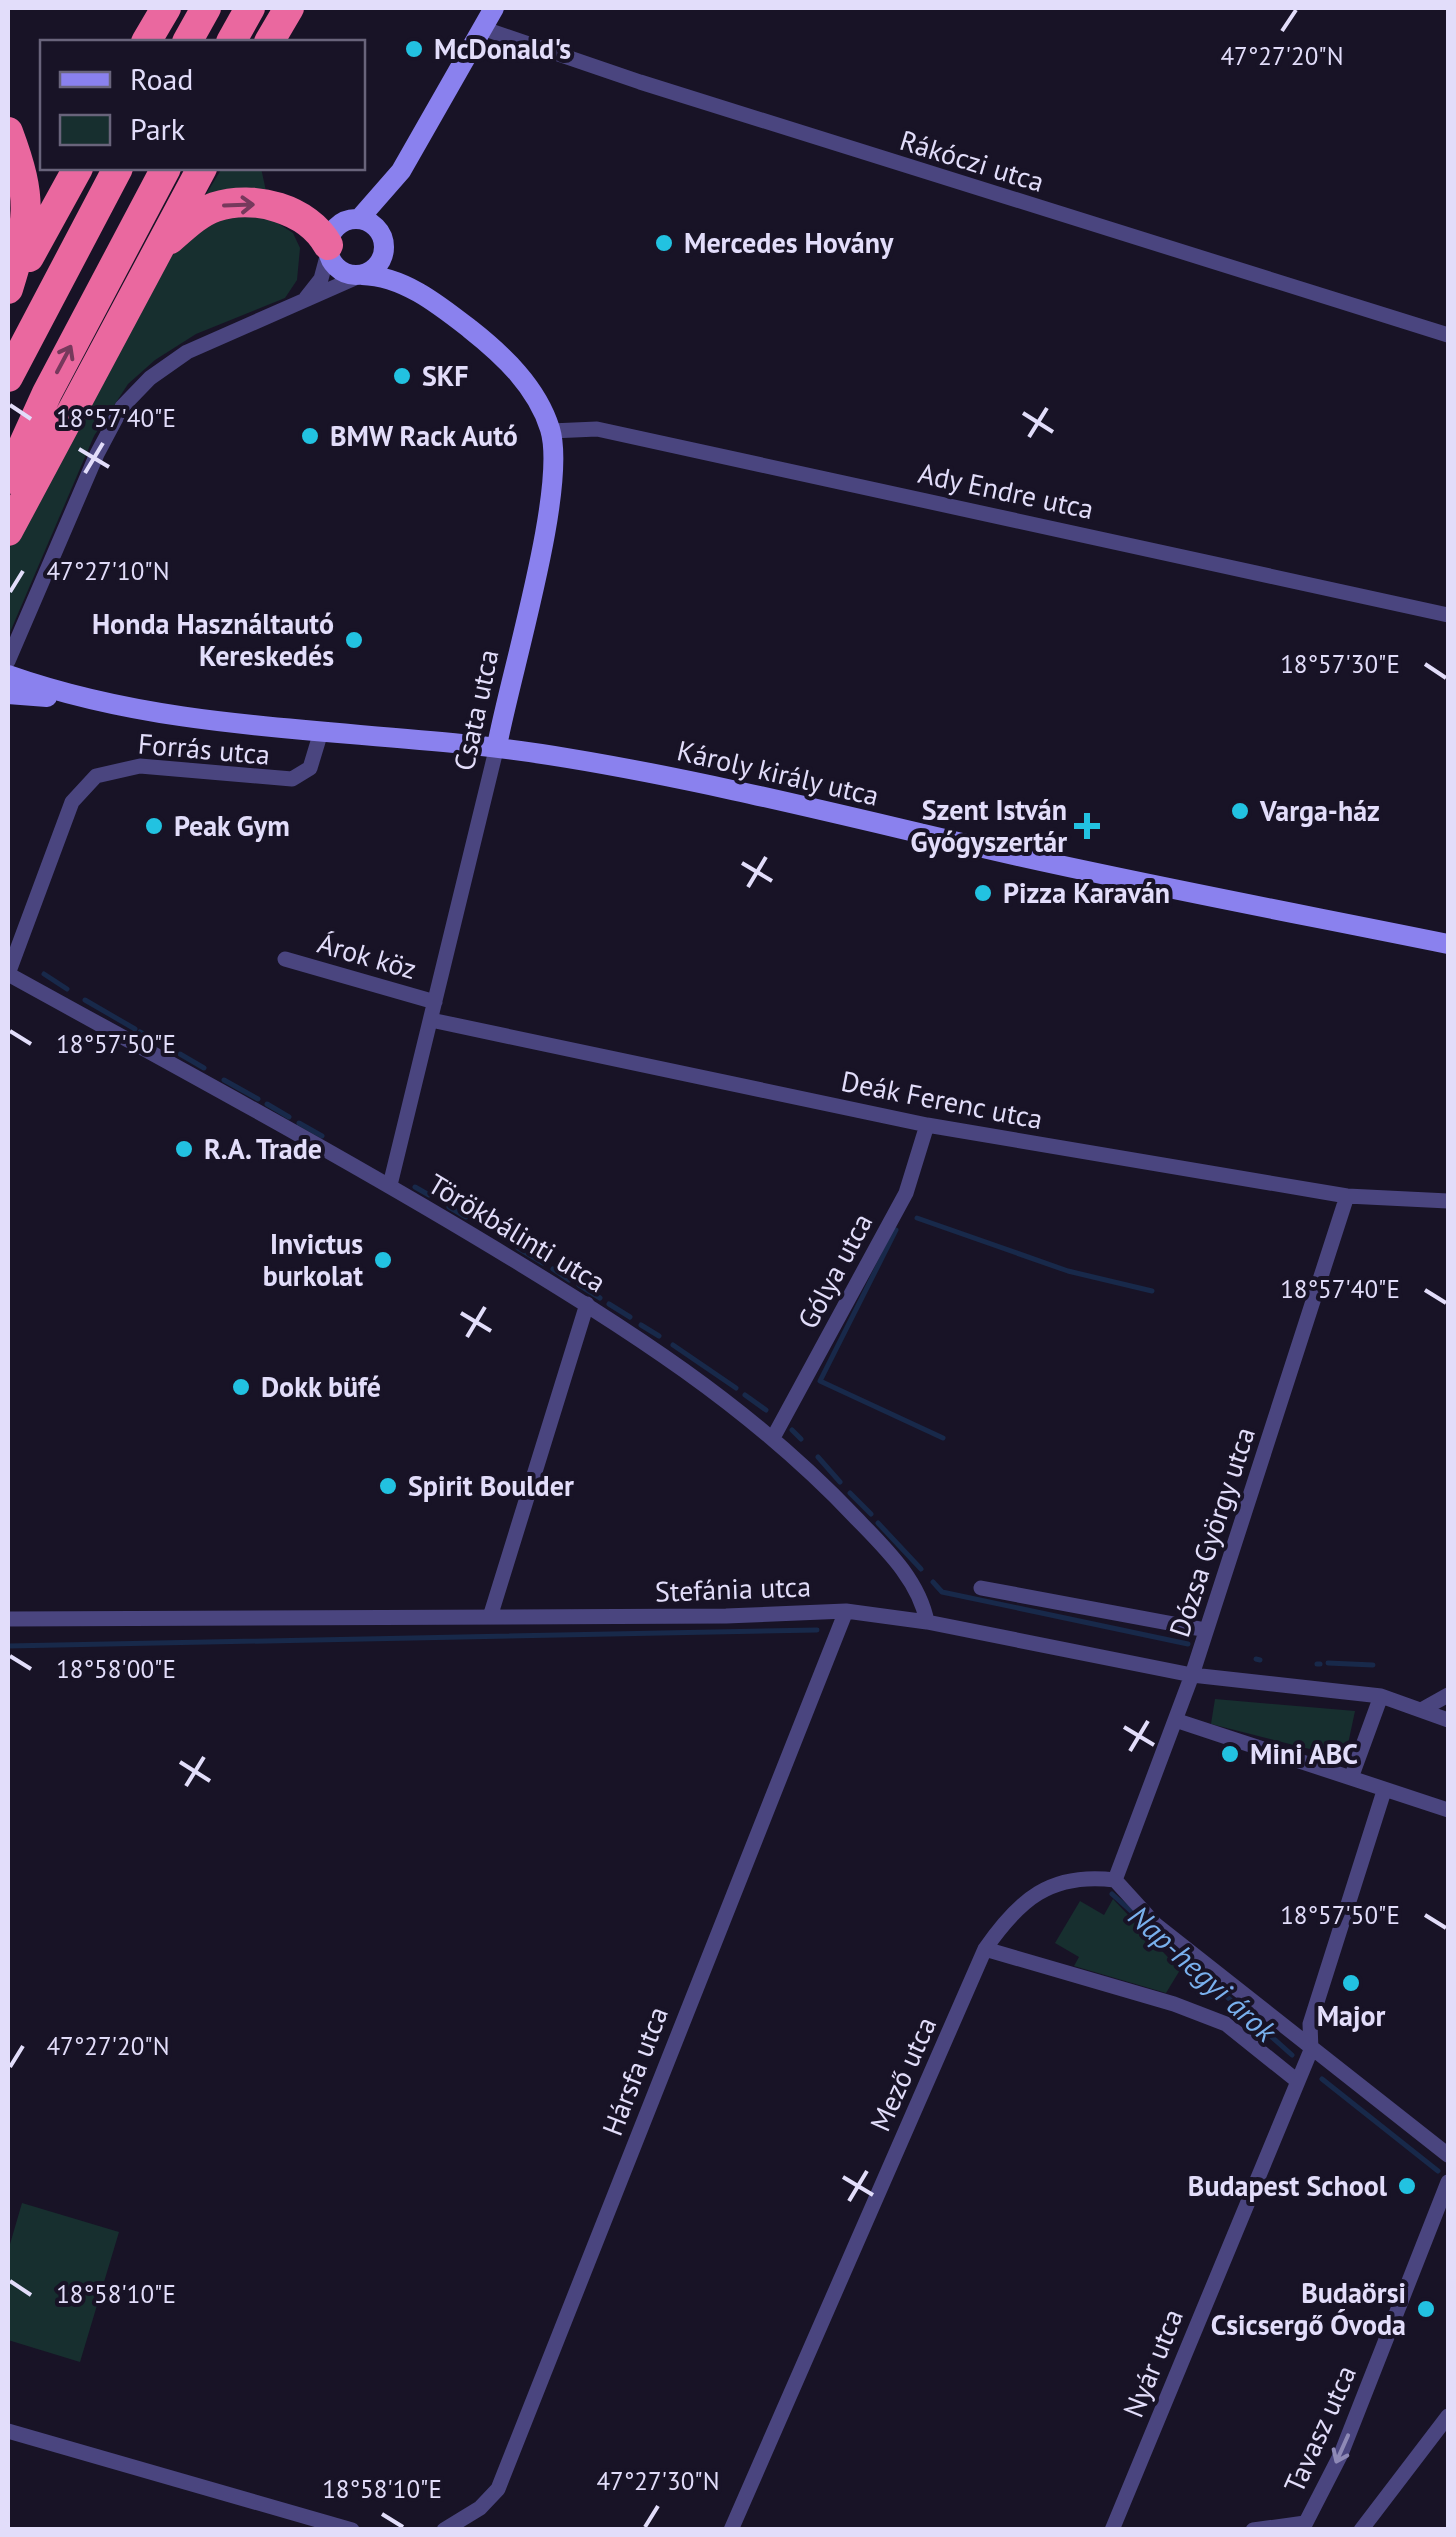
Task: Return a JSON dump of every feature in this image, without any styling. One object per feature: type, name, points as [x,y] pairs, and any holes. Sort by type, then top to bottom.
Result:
[{"type":"highway","points":[[147,40],[166,8]]},
{"type":"highway","points":[[188,40],[206,8]]},
{"type":"highway","points":[[233,40],[250,8]]},
{"type":"highway","points":[[270,40],[289,8]]},
{"type":"highway","points":[[8,132],[28,198],[27,226],[8,292]]},
{"type":"highway","points":[[8,292],[77,170]]},
{"type":"highway","points":[[8,378],[117,170]]},
{"type":"highway","points":[[8,479],[47,393],[165,170]]},
{"type":"highway","points":[[8,531],[201,170]]},
{"type":"highway","points":[[157,251],[192,220],[231,204],[289,211],[313,225],[328,249]]},
{"type":"street","points":[[300,305],[321,279],[328,249],[342,223],[358,219],[401,171],[494,8]]},
{"type":"street","name":"Rákóczi utca","points":[[482,28],[640,82],[1448,335]]},
{"type":"street","points":[[8,661],[96,454],[122,406],[150,378],[188,352],[300,305],[377,266],[401,171]]},
{"type":"street","points":[[358,219],[382,242]]},
{"type":"street","name":"Csata utca","points":[[382,242],[421,294],[513,367],[542,408],[550,431],[553,488],[498,746],[390,1185]]},
{"type":"street","points":[[328,249],[337,268],[362,275]]},
{"type":"street","name":"Csata utca","points":[[362,275],[378,276],[421,294]]},
{"type":"street","name":"Ady Endre utca","points":[[550,431],[597,429],[1448,615]]},
{"type":"street","points":[[8,675],[89,700]]},
{"type":"street","points":[[8,694],[89,700]]},
{"type":"street","name":"Károly király utca","points":[[89,700],[193,721],[320,735],[498,746],[632,768],[1124,880],[1448,944]]},
{"type":"street","name":"Forrás utca","points":[[8,974],[72,802],[96,776],[140,766],[292,780],[310,768],[320,735]]},
{"type":"street","name":"Árok köz","points":[[285,959],[435,1002]]},
{"type":"street","name":"Törökbálinti utca","points":[[8,974],[390,1185],[586,1304],[698,1378],[774,1436],[908,1578],[923,1600],[927,1622]]},
{"type":"street","name":"Deák Ferenc utca","points":[[431,1020],[926,1125],[1347,1196],[1448,1202]]},
{"type":"street","name":"Gólya utca","points":[[774,1436],[906,1193],[926,1125]]},
{"type":"street","name":"Dózsa György utca","points":[[1115,1880],[1192,1675],[1347,1196]]},
{"type":"street","points":[[490,1617],[586,1304]]},
{"type":"street","points":[[981,1588],[1206,1630]]},
{"type":"street","name":"Stefánia utca","points":[[8,1620],[846,1610],[927,1622],[1192,1675],[1381,1696],[1448,1720]]},
{"type":"street","name":"Hársfa utca","points":[[444,2530],[480,2508],[498,2489],[846,1610]]},
{"type":"street","points":[[1351,1778],[1381,1696]]},
{"type":"street","points":[[1423,1709],[1448,1696]]},
{"type":"street","points":[[1175,1720],[1448,1810]]},
{"type":"street","points":[[1312,2050],[1310,2024],[1384,1791]]},
{"type":"street","name":"Mező utca","points":[[732,2530],[984,1950],[1024,1900],[1043,1889],[1095,1877],[1115,1880]]},
{"type":"street","points":[[1115,1880],[1156,1925],[1448,2155]]},
{"type":"street","points":[[984,1950],[1170,2002],[1226,2024],[1296,2080]]},
{"type":"street","name":"Nyár utca","points":[[1112,2530],[1296,2080],[1312,2050]]},
{"type":"street","name":"Tavasz utca","points":[[1303,2526],[1341,2454],[1448,2182]]},
{"type":"street","points":[[1361,2530],[1448,2416]]},
{"type":"street","points":[[8,2432],[352,2530]]},
{"type":"street","points":[[1252,2530],[1303,2526]]},
{"type":"green space","points":[[221,170],[261,170],[266,191],[205,196]]},
{"type":"green space","points":[[262,213],[293,233],[300,248],[297,280],[285,298],[196,334],[155,360],[128,384],[94,436],[8,637],[8,551],[166,259],[214,215]]},
{"type":"green space","points":[[1215,1699],[1355,1711],[1345,1758],[1211,1724]]},
{"type":"green space","points":[[1113,1899],[1180,1970],[1166,1993],[1074,1966],[1079,1957],[1055,1943],[1080,1901],[1104,1915]]},
{"type":"green space","points":[[22,2203],[119,2232],[80,2362],[8,2340],[8,2251]]},
{"type":"waterway","points":[[44,974],[67,989]]},
{"type":"waterway","points":[[85,1000],[135,1029]]},
{"type":"waterway","points":[[140,1032],[155,1041]]},
{"type":"waterway","points":[[163,1045],[172,1050]]},
{"type":"waterway","points":[[180,1054],[204,1068]]},
{"type":"waterway","points":[[224,1080],[258,1099]]},
{"type":"waterway","points":[[267,1104],[289,1117]]},
{"type":"waterway","points":[[299,1123],[322,1136]]},
{"type":"waterway","points":[[415,1187],[429,1195]]},
{"type":"waterway","points":[[449,1207],[466,1217]]},
{"type":"waterway","points":[[917,1218],[1068,1271],[1152,1291]]},
{"type":"waterway","points":[[896,1230],[820,1381],[943,1438]]},
{"type":"waterway","points":[[518,1248],[543,1263]]},
{"type":"waterway","points":[[553,1269],[569,1280]]},
{"type":"waterway","points":[[579,1285],[600,1298]]},
{"type":"waterway","points":[[609,1304],[630,1317]]},
{"type":"waterway","points":[[641,1325],[659,1336]]},
{"type":"waterway","points":[[673,1345],[736,1388]]},
{"type":"waterway","points":[[745,1395],[766,1410]]},
{"type":"waterway","points":[[792,1430],[801,1439]]},
{"type":"waterway","points":[[818,1457],[840,1482]]},
{"type":"waterway","points":[[850,1493],[871,1514]]},
{"type":"waterway","points":[[878,1523],[921,1569]]},
{"type":"waterway","points":[[933,1582],[942,1592],[1188,1644]]},
{"type":"waterway","points":[[8,1646],[817,1630]]},
{"type":"waterway","points":[[1256,1659],[1260,1660]]},
{"type":"waterway","points":[[1328,1663],[1373,1665]]},
{"type":"waterway","name":"Nap-hegyi árok","points":[[1112,1894],[1292,2055]]},
{"type":"waterway","name":"Nap-hegyi árok","points":[[1322,2079],[1438,2171]]},
{"type":"place","name":"McDonald's","points":[[414,49]]},
{"type":"place","name":"Mercedes Hovány","points":[[664,243]]},
{"type":"place","name":"SKF","points":[[402,376]]},
{"type":"place","name":"BMW Rack Autó","points":[[310,436]]},
{"type":"place","name":"Honda Használtautó Kereskedés","points":[[354,640]]},
{"type":"place","name":"Varga-ház","points":[[1240,811]]},
{"type":"place","name":"Peak Gym","points":[[154,826]]},
{"type":"place","name":"Szent István Gyógyszertár","points":[[1087,826]]},
{"type":"place","name":"Pizza Karaván","points":[[983,893]]},
{"type":"place","name":"R.A. Trade","points":[[184,1149]]},
{"type":"place","name":"Invictus burkolat","points":[[383,1260]]},
{"type":"place","name":"Dokk büfé","points":[[241,1387]]},
{"type":"place","name":"Spirit Boulder","points":[[388,1486]]},
{"type":"place","name":"Mini ABC","points":[[1230,1754]]},
{"type":"place","name":"Major","points":[[1351,1983]]},
{"type":"place","name":"Budapest School","points":[[1407,2186]]},
{"type":"place","name":"Budaörsi Csicsergő Óvoda","points":[[1426,2309]]}]
